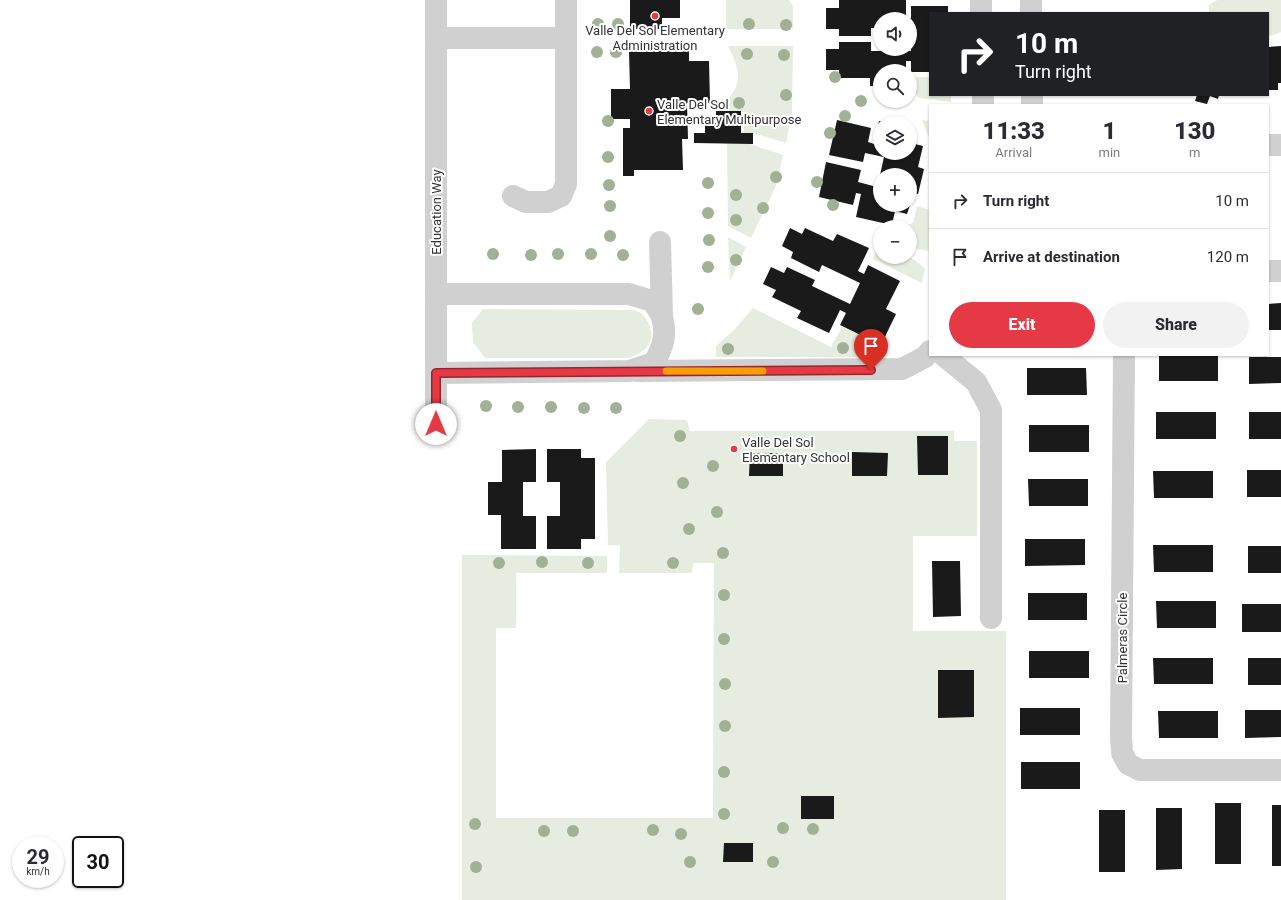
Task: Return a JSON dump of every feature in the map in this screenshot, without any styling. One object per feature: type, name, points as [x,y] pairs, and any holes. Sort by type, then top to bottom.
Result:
[{"type":"street","name":"Education Way","points":[[436,0],[436,424]]},
{"type":"street","points":[[514,196],[526,202],[548,202],[561,196],[566,184],[566,0]]},
{"type":"street","points":[[981,0],[981,12]]},
{"type":"street","points":[[1031,0],[1032,12]]},
{"type":"street","points":[[436,38],[566,38]]},
{"type":"street","points":[[1269,145],[1281,145]]},
{"type":"street","points":[[629,371],[654,363],[662,349],[664,335],[660,242]]},
{"type":"street","points":[[1269,271],[1281,271]]},
{"type":"street","points":[[436,294],[629,294],[652,300],[662,316]]},
{"type":"street","points":[[436,373],[902,370],[925,357],[929,352]]},
{"type":"street","points":[[944,356],[976,382],[990,410],[991,618]]},
{"type":"street","name":"Palmeras Circle","points":[[1124,356],[1122,753],[1128,764],[1140,770],[1281,770]]},
{"type":"shaded area","points":[[726,0],[789,0],[793,6],[793,29],[726,29]]},
{"type":"shaded area","points":[[1281,0],[1281,32],[1269,36],[1269,12],[1209,12],[1209,5],[1215,1]]},
{"type":"shaded area","points":[[728,46],[793,46],[792,113],[786,143],[753,133],[744,133],[743,112],[727,112],[727,100],[733,93],[738,80],[737,67]]},
{"type":"shaded area","points":[[917,77],[929,77],[929,96],[951,96],[951,102],[919,98],[917,95]]},
{"type":"shaded area","points":[[922,120],[929,121],[929,138]]},
{"type":"shaded area","points":[[727,142],[744,142],[783,155],[776,186],[751,238],[728,226]]},
{"type":"shaded area","points":[[917,206],[929,210],[929,251],[917,249],[917,220],[914,220],[916,212],[917,212]]},
{"type":"shaded area","points":[[728,237],[746,247],[730,281]]},
{"type":"shaded area","points":[[917,262],[925,269],[922,283],[883,264],[917,264]]},
{"type":"shaded area","points":[[753,308],[831,347],[842,327],[869,339],[859,357],[716,357],[716,346],[734,330]]},
{"type":"shaded area","points":[[483,309],[634,310],[641,313],[649,324],[651,337],[650,342],[639,354],[628,358],[485,358],[473,342],[472,323]]},
{"type":"shaded area","points":[[649,419],[687,420],[690,431],[954,431],[954,441],[977,441],[977,536],[913,536],[913,631],[1006,631],[1006,900],[462,900],[462,555],[607,556],[607,573],[516,573],[516,628],[496,628],[496,818],[713,818],[714,563],[693,563],[692,573],[619,573],[620,545],[608,545],[606,462]]},
{"type":"building","name":"Valle Del Sol Elementary Administration","points":[[630,0],[680,0],[680,18],[662,18],[662,29],[630,29]]},
{"type":"building","points":[[839,0],[906,0],[906,12],[873,12],[873,28],[871,28],[871,36],[839,36],[839,29],[826,29],[826,8],[839,8]]},
{"type":"building","points":[[911,6],[948,6],[948,12],[929,12],[929,72],[917,72],[917,64],[911,64],[911,61],[906,61],[906,64],[873,64],[873,86],[870,86],[870,78],[839,78],[839,70],[826,70],[826,49],[839,49],[839,42],[871,42],[871,51],[873,51],[873,56],[917,56],[917,12],[911,12]]},
{"type":"building","points":[[1281,46],[1281,83],[1278,83],[1278,90],[1269,90],[1269,47]]},
{"type":"building","name":"Valle Del Sol Elementary Multipurpose","points":[[629,51],[689,51],[689,61],[709,61],[710,103],[687,103],[688,139],[682,139],[683,170],[634,170],[634,176],[623,176],[623,128],[630,128],[630,119],[611,119],[611,89],[630,89]]},
{"type":"building","points":[[1197,96],[1210,96],[1207,104],[1195,101]]},
{"type":"building","points":[[1210,96],[1219,96],[1218,99]]},
{"type":"building","points":[[716,111],[741,111],[741,133],[753,133],[753,144],[694,143],[694,133],[705,133],[705,123],[716,123]]},
{"type":"building","points":[[837,120],[871,128],[868,142],[873,144],[873,155],[865,153],[863,162],[829,155]]},
{"type":"building","points":[[917,144],[923,146],[918,167],[924,169],[918,194],[917,168],[882,168],[883,160],[917,160]]},
{"type":"building","points":[[826,162],[861,170],[858,182],[873,186],[873,212],[895,212],[893,220],[873,221],[856,217],[861,194],[856,193],[853,205],[819,197]]},
{"type":"building","points":[[790,228],[802,234],[805,228],[833,241],[837,234],[869,248],[858,271],[864,274],[868,265],[900,281],[886,309],[896,314],[881,345],[840,325],[846,313],[840,310],[829,333],[797,318],[801,311],[772,297],[776,290],[763,284],[771,267],[784,273],[787,267],[815,280],[812,286],[850,304],[860,283],[822,265],[819,272],[791,258],[793,252],[782,246]]},
{"type":"building","points":[[1281,303],[1281,330],[1269,330],[1269,304]]},
{"type":"building","points":[[1159,356],[1218,356],[1218,381],[1159,381]]},
{"type":"building","points":[[1249,357],[1281,357],[1281,383],[1249,384]]},
{"type":"building","points":[[1027,368],[1086,368],[1087,395],[1027,395]]},
{"type":"building","points":[[1156,412],[1216,412],[1216,439],[1156,439]]},
{"type":"building","points":[[1249,412],[1281,412],[1281,439],[1249,439]]},
{"type":"building","points":[[1029,425],[1089,425],[1089,452],[1029,452]]},
{"type":"building","points":[[917,436],[948,436],[948,475],[918,475]]},
{"type":"building","points":[[536,449],[536,482],[523,482],[523,516],[536,516],[536,549],[501,549],[501,515],[488,515],[488,482],[502,482],[502,450]]},
{"type":"building","points":[[547,449],[581,449],[581,458],[595,458],[595,539],[581,539],[581,549],[547,549],[547,516],[560,516],[560,482],[547,482]]},
{"type":"building","points":[[852,452],[888,453],[887,476],[852,476]]},
{"type":"building","points":[[750,453],[783,453],[783,476],[749,476]]},
{"type":"building","points":[[1247,470],[1281,470],[1281,497],[1247,497]]},
{"type":"building","points":[[1153,471],[1213,471],[1213,498],[1154,498]]},
{"type":"building","points":[[1028,479],[1088,479],[1088,506],[1029,506]]},
{"type":"building","points":[[1025,539],[1085,539],[1085,565],[1025,566]]},
{"type":"building","points":[[1153,545],[1213,545],[1213,572],[1154,572]]},
{"type":"building","points":[[1248,546],[1281,546],[1281,573],[1248,573]]},
{"type":"building","points":[[932,561],[960,561],[961,616],[933,617]]},
{"type":"building","points":[[1028,593],[1087,593],[1087,620],[1028,620]]},
{"type":"building","points":[[1156,601],[1216,601],[1216,628],[1157,628]]},
{"type":"building","points":[[1242,604],[1281,604],[1281,632],[1242,632]]},
{"type":"building","points":[[1029,651],[1089,651],[1089,678],[1029,678]]},
{"type":"building","points":[[1153,658],[1213,658],[1213,684],[1154,684]]},
{"type":"building","points":[[1248,658],[1281,658],[1281,685],[1248,685]]},
{"type":"building","points":[[938,670],[974,670],[974,717],[938,718]]},
{"type":"building","points":[[1020,708],[1080,708],[1080,735],[1020,735]]},
{"type":"building","points":[[1245,710],[1281,710],[1281,737],[1245,738]]},
{"type":"building","points":[[1158,711],[1218,711],[1218,738],[1159,738]]},
{"type":"building","points":[[1021,762],[1080,762],[1080,789],[1021,789]]},
{"type":"building","points":[[801,796],[834,796],[834,819],[801,819]]},
{"type":"building","points":[[1215,803],[1241,803],[1241,864],[1215,864]]},
{"type":"building","points":[[1272,805],[1281,805],[1281,866],[1272,866]]},
{"type":"building","points":[[1156,808],[1182,808],[1182,869],[1156,870]]},
{"type":"building","points":[[1099,810],[1125,810],[1125,872],[1099,872]]},
{"type":"building","points":[[724,843],[753,843],[753,862],[723,862]]},
{"type":"slow traffic","points":[[666,371],[763,371]]},
{"type":"place","name":"Valle Del Sol Elementary Administration","points":[[655,16]]},
{"type":"place","name":"Valle Del Sol Elementary Multipurpose","points":[[649,111]]},
{"type":"place","name":"Valle Del Sol Elementary School","points":[[734,449]]},
{"type":"route","points":[[436,424],[436,373],[871,370]]}]
